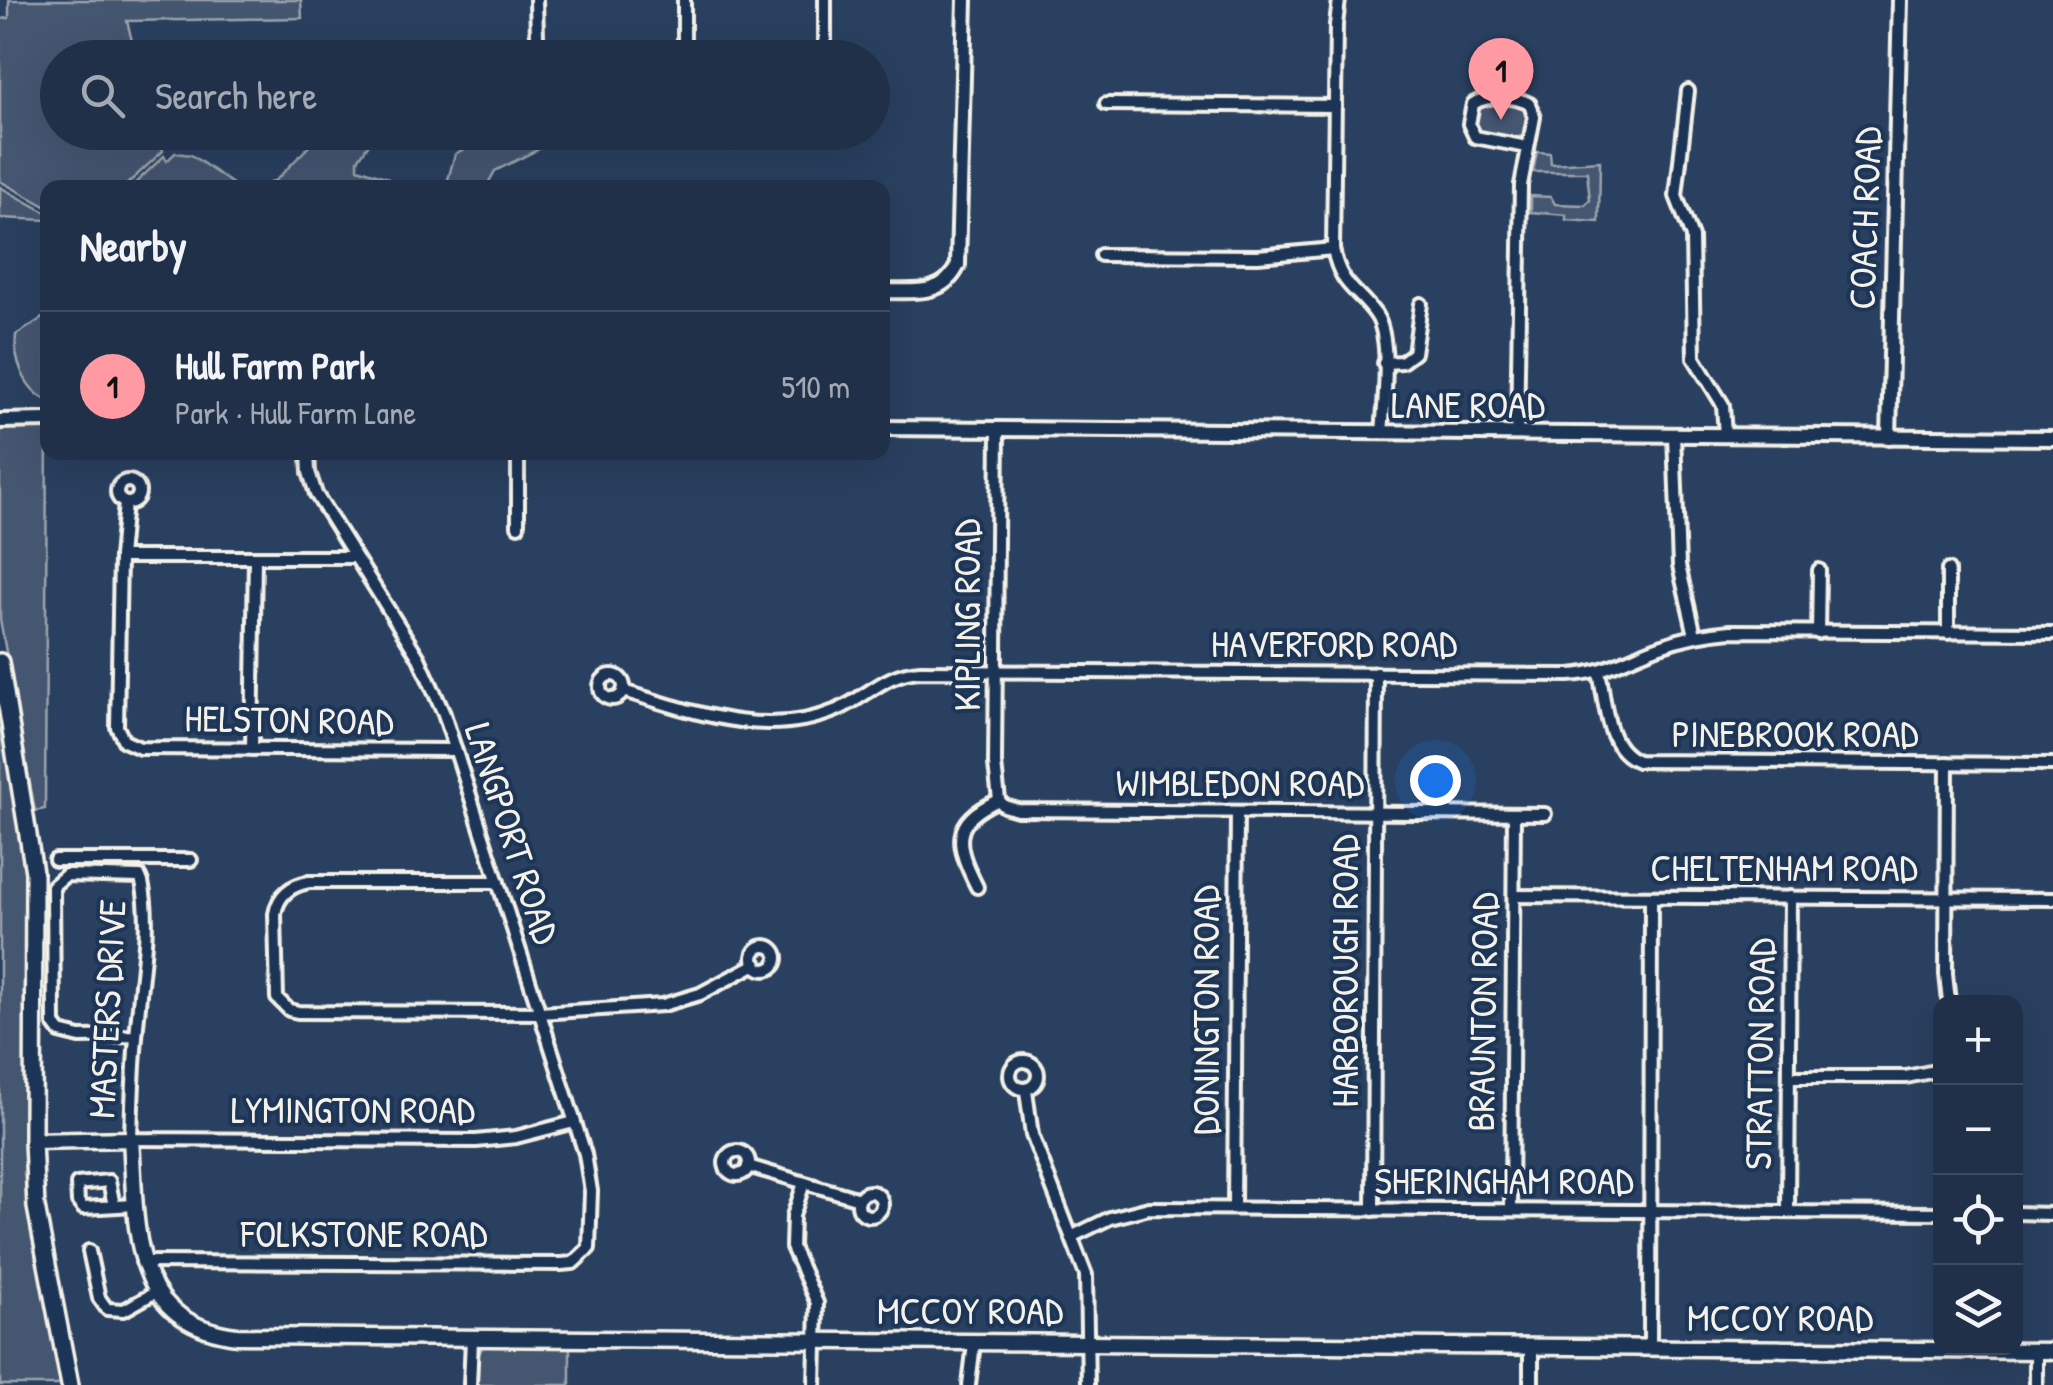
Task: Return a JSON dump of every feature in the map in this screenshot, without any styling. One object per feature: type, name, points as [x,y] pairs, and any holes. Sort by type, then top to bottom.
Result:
[{"type":"main road","points":[[0,662],[33,859],[33,1140],[41,1242],[70,1385]]},
{"type":"main road","points":[[33,1140],[130,1139]]},
{"type":"main road","name":"MCCOY ROAD","points":[[130,1139],[142,1262],[156,1292],[192,1324],[223,1335],[2053,1351]]},
{"type":"street","points":[[536,0],[537,36]]},
{"type":"street","points":[[684,0],[684,40]]},
{"type":"street","points":[[824,40],[825,0]]},
{"type":"street","points":[[890,291],[924,291],[941,286],[954,274],[960,250],[964,0]]},
{"type":"street","points":[[1339,0],[1333,249],[1340,274],[1381,325],[1382,433]]},
{"type":"street","name":"COACH ROAD","points":[[1889,437],[1900,0]]},
{"type":"street","points":[[1688,90],[1676,196],[1692,237],[1694,358],[1723,405],[1725,436]]},
{"type":"street","points":[[1518,434],[1521,185],[1534,117],[1530,104],[1518,98],[1484,98],[1473,104],[1469,124],[1476,137],[1527,147]]},
{"type":"street","points":[[1106,104],[1334,106]]},
{"type":"street","points":[[1101,255],[1258,256],[1333,249]]},
{"type":"street","points":[[1384,363],[1402,362],[1414,353],[1421,304]]},
{"type":"street","points":[[0,421],[40,420]]},
{"type":"street","name":"LANE ROAD","points":[[890,428],[2053,438]]},
{"type":"street","name":"KIPLING ROAD","points":[[998,430],[995,789],[999,800]]},
{"type":"street","points":[[1674,435],[1678,566],[1695,635]]},
{"type":"street","name":"LANGPORT ROAD","points":[[308,460],[316,494],[425,669],[454,750],[586,1154],[591,1237],[583,1256]]},
{"type":"street","points":[[518,460],[518,526]]},
{"type":"street","points":[[125,503],[120,556],[354,558]]},
{"type":"street","name":"HELSTON ROAD","points":[[120,556],[117,727],[124,742],[140,748],[454,750]]},
{"type":"street","points":[[252,749],[255,558]]},
{"type":"street","points":[[1818,570],[1818,633]]},
{"type":"street","points":[[1948,570],[1948,633]]},
{"type":"street","name":"HAVERFORD ROAD","points":[[623,691],[738,721],[776,724],[838,709],[893,674],[920,670],[1599,672],[1658,646],[1695,635],[1732,631],[2053,633]]},
{"type":"street","name":"PINEBROOK ROAD","points":[[1599,672],[1616,743],[1624,755],[1638,761],[2053,764]]},
{"type":"street","name":"HARBOROUGH ROAD","points":[[1373,1210],[1376,673]]},
{"type":"street","points":[[1948,764],[1949,995]]},
{"type":"street","points":[[977,888],[963,859],[962,829],[967,819],[999,800]]},
{"type":"street","name":"WIMBLEDON ROAD","points":[[999,800],[1018,810],[1545,814]]},
{"type":"street","name":"DONINGTON ROAD","points":[[1234,1208],[1237,812]]},
{"type":"street","name":"BRAUNTON ROAD","points":[[1510,1210],[1514,814]]},
{"type":"street","points":[[55,860],[190,860]]},
{"type":"street","name":"MASTERS DRIVE","points":[[130,1139],[146,921],[141,880],[134,862]]},
{"type":"street","points":[[136,1036],[80,1037],[60,1032],[54,1024],[53,886],[66,875],[141,880]]},
{"type":"street","points":[[498,882],[310,882],[287,891],[278,901],[275,914],[276,996],[285,1007],[298,1012],[540,1013],[663,1005],[700,994],[756,964]]},
{"type":"street","name":"CHELTENHAM ROAD","points":[[1514,896],[2053,899]]},
{"type":"street","points":[[1650,1349],[1652,896]]},
{"type":"street","name":"STRATTON ROAD","points":[[1788,1212],[1790,897]]},
{"type":"street","points":[[1789,1077],[1906,1077],[1933,1071]]},
{"type":"street","points":[[1026,1091],[1032,1135],[1088,1284],[1088,1385]]},
{"type":"street","name":"LYMINGTON ROAD","points":[[130,1139],[476,1140],[516,1137],[574,1122]]},
{"type":"street","points":[[748,1166],[859,1199]]},
{"type":"street","points":[[804,1183],[794,1216],[792,1246],[816,1298],[815,1385]]},
{"type":"street","points":[[114,1206],[135,1205]]},
{"type":"street","name":"SHERINGHAM ROAD","points":[[1073,1236],[1110,1218],[1149,1208],[1933,1213]]},
{"type":"street","points":[[2023,1213],[2053,1214]]},
{"type":"street","points":[[88,1251],[98,1298],[107,1309],[124,1310],[156,1292]]},
{"type":"street","name":"FOLKSTONE ROAD","points":[[142,1262],[562,1264],[583,1256]]},
{"type":"street","points":[[470,1385],[472,1339]]},
{"type":"street","points":[[969,1385],[974,1343]]},
{"type":"street","points":[[1531,1385],[1532,1347]]},
{"type":"street","points":[[2036,1351],[2036,1385]]},
{"type":"shaded area","points":[[9,0],[301,0],[302,18],[127,21],[132,40],[40,40],[40,150],[163,151],[132,180],[40,180],[40,203],[0,181],[0,19],[9,18]]},
{"type":"shaded area","points":[[1485,103],[1525,108],[1528,116],[1524,135],[1514,139],[1478,132],[1474,125],[1476,108]]},
{"type":"shaded area","points":[[305,150],[365,150],[358,168],[390,180],[276,180]]},
{"type":"shaded area","points":[[462,150],[537,150],[495,171],[490,180],[448,180],[455,154]]},
{"type":"shaded area","points":[[1537,152],[1550,153],[1551,164],[1600,161],[1599,222],[1531,212],[1531,196],[1551,197],[1555,204],[1585,205],[1590,200],[1587,172],[1533,172]]},
{"type":"shaded area","points":[[175,153],[191,155],[227,180],[138,180],[164,156],[167,161]]},
{"type":"shaded area","points":[[0,187],[40,209],[40,220],[0,218]]},
{"type":"shaded area","points":[[40,320],[40,396],[32,389],[19,363],[16,335]]},
{"type":"shaded area","points":[[0,426],[40,427],[40,460],[47,460],[45,809],[35,811],[0,619]]},
{"type":"shaded area","points":[[0,662],[31,841],[33,1141],[70,1385],[0,1385]]},
{"type":"shaded area","points":[[483,1346],[570,1347],[570,1385],[475,1385],[475,1362]]},
{"type":"place","name":"Hull Farm Park","points":[[1501,120]]}]
